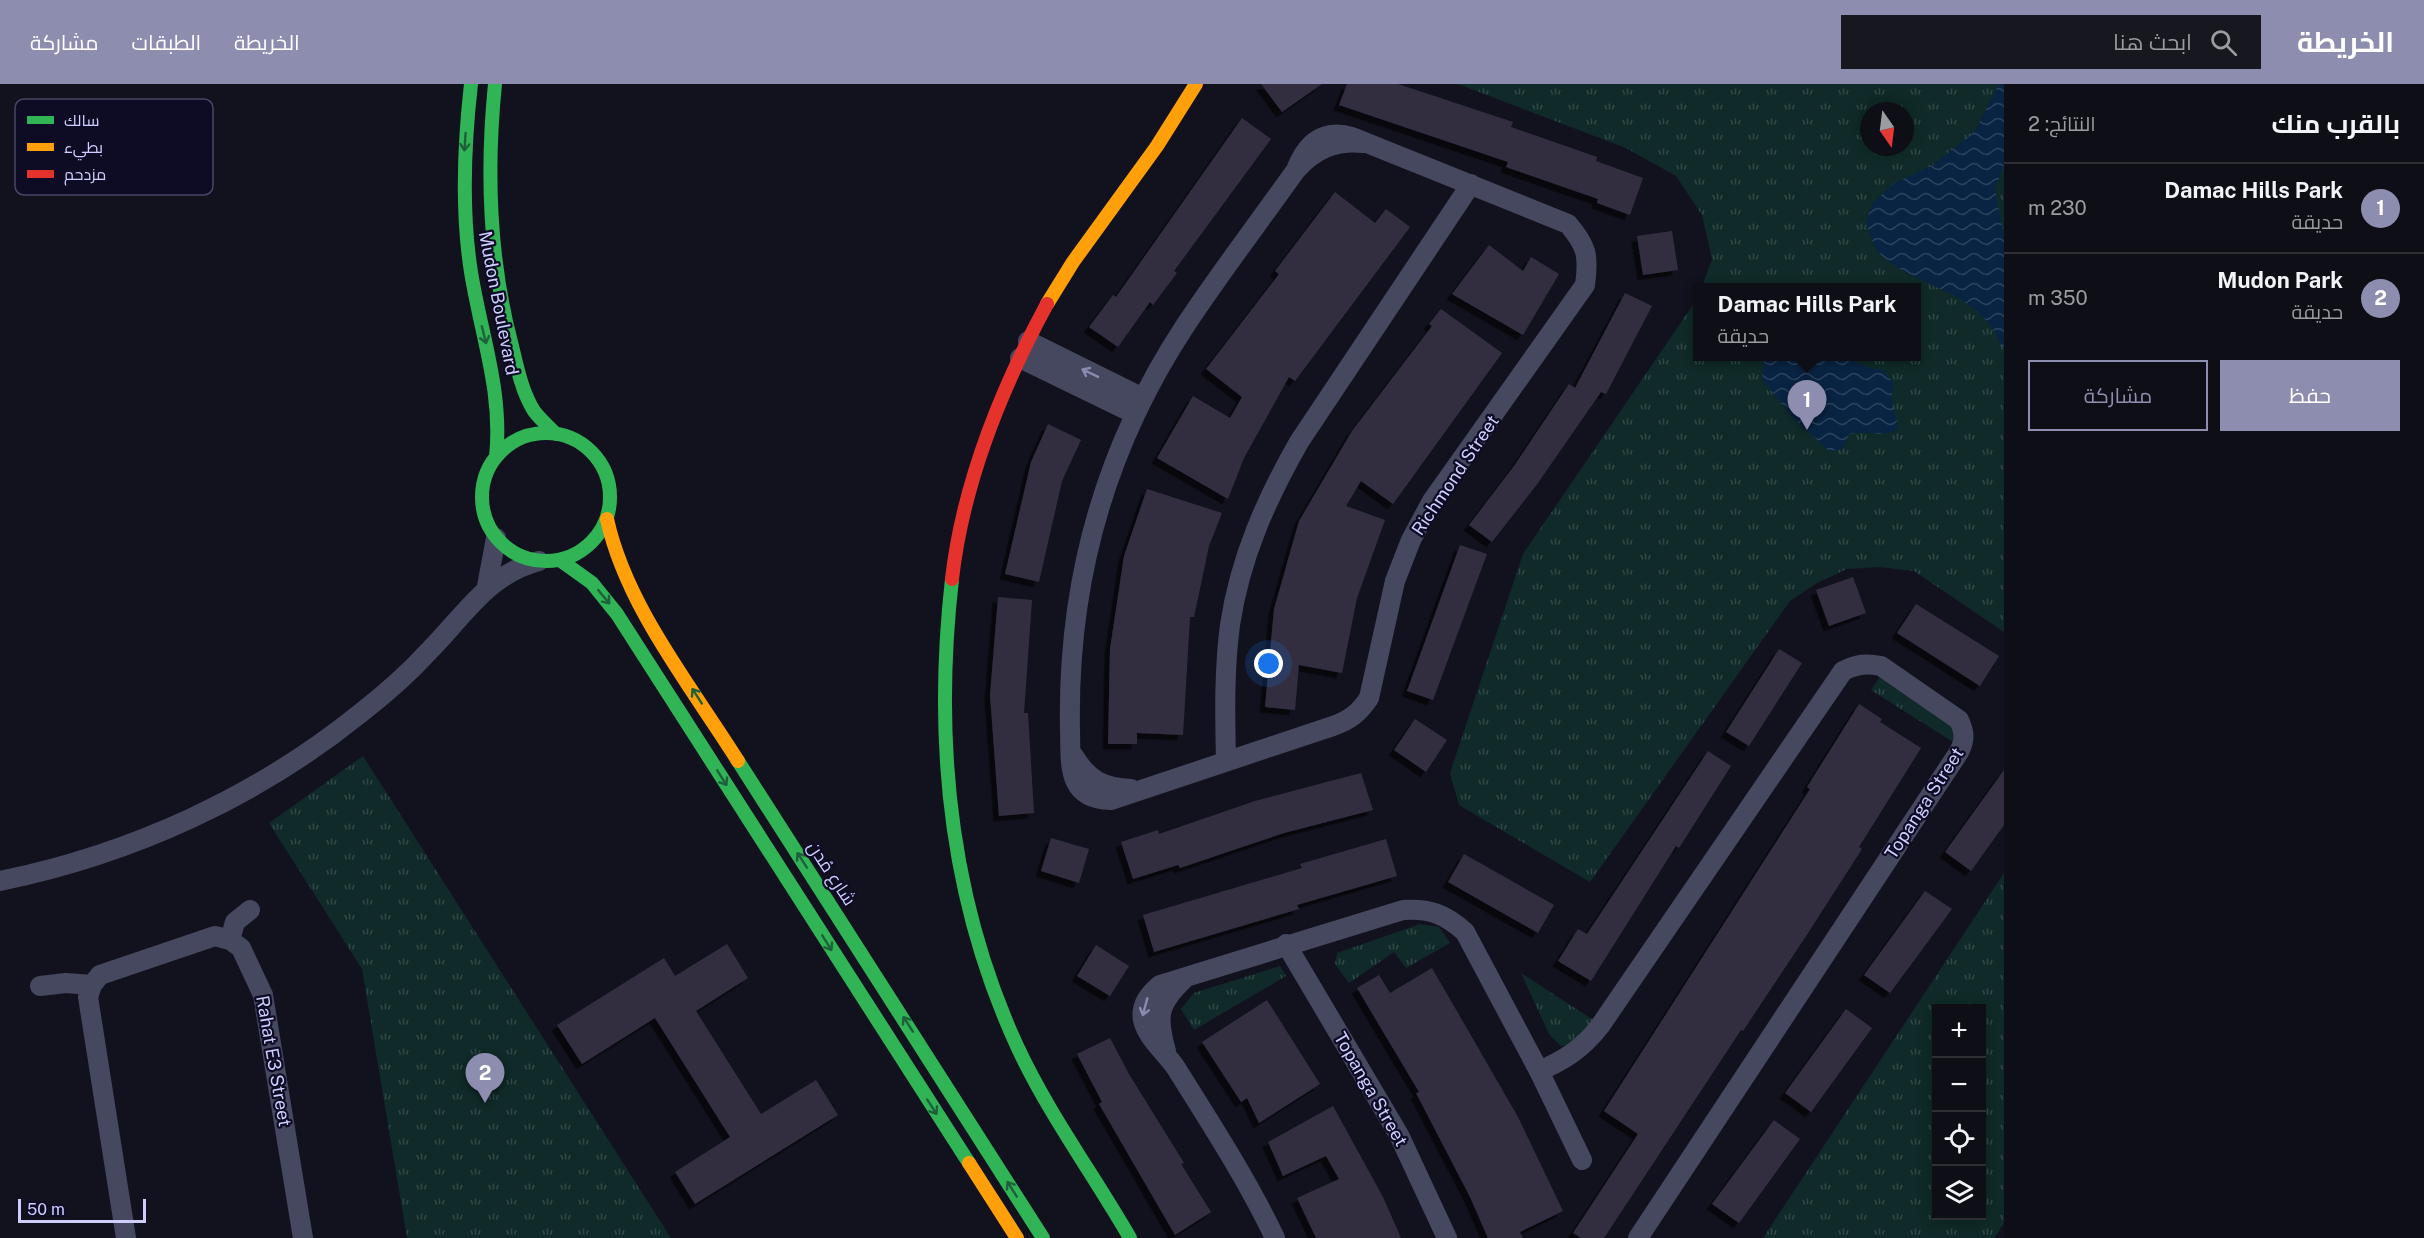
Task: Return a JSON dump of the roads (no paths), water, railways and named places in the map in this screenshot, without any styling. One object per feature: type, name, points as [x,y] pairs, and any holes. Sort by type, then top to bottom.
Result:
[{"type":"street","name":"Mudon Boulevard","points":[[471,84],[464,157],[466,233],[478,308],[501,409],[496,457]]},
{"type":"street","name":"Mudon Boulevard","points":[[495,84],[490,120],[489,217],[500,301],[528,399],[535,412],[556,434]]},
{"type":"street","points":[[1130,1238],[1034,1082],[1005,1019],[981,954],[963,887],[951,819],[944,751],[942,683],[946,615],[953,570],[972,482],[993,417],[1052,294],[1153,152],[1196,84]]},
{"type":"street","name":"Richmond Street","points":[[1343,142],[1364,142],[1568,224],[1582,241],[1588,263],[1585,285],[1432,501],[1411,540],[1395,581],[1369,698],[1360,711],[1348,720],[1111,800],[1088,796],[1073,777],[1069,681],[1073,635],[1088,544],[1108,478],[1139,406],[1185,326],[1296,170],[1307,158],[1324,148],[1343,142]]},
{"type":"street","points":[[1226,761],[1226,673],[1230,624],[1240,576],[1255,530],[1275,485],[1299,442],[1471,184]]},
{"type":"street","points":[[1024,350],[1139,406]]},
{"type":"street","points":[[0,880],[49,871],[134,843],[214,808],[291,764],[371,704],[429,652],[487,586],[512,570],[539,561],[560,560],[580,552],[596,538],[607,519],[611,497],[607,475],[598,459],[584,446],[556,434],[534,435],[513,443],[496,457],[486,476],[482,498],[485,519],[496,538],[515,554],[539,561]]},
{"type":"street","name":"شارع مُدن","points":[[607,519],[622,576],[637,602],[1044,1238]]},
{"type":"street","points":[[487,586],[496,538]]},
{"type":"street","points":[[560,560],[592,583],[617,614],[1017,1238]]},
{"type":"street","name":"Topanga Street","points":[[1539,1071],[1571,1056],[1600,1026],[1844,671],[1868,663],[1881,666],[1959,720],[1964,730],[1964,742],[1959,752],[1638,1238]]},
{"type":"street","points":[[1270,1236],[1221,1138],[1167,1053],[1159,1024],[1160,1012],[1171,992],[1186,977],[1286,944],[1402,910],[1420,909],[1437,912],[1452,920],[1465,932],[1539,1071],[1582,1160]]},
{"type":"street","points":[[126,1238],[89,1009],[88,997],[92,985],[100,975],[112,970],[202,940],[215,936],[230,939],[236,922],[250,910]]},
{"type":"street","name":"Rahat E3 Street","points":[[230,939],[241,948],[249,961],[267,1013],[303,1238]]},
{"type":"street","name":"Topanga Street","points":[[1286,944],[1399,1135],[1447,1238]]},
{"type":"street","points":[[40,986],[66,983],[92,985]]},
{"type":"water","points":[[1999,84],[2004,84],[2004,165],[1995,189],[2004,236],[2004,350],[1993,329],[1980,313],[1948,292],[1896,266],[1879,253],[1866,223],[1872,204],[1893,184],[1933,165],[1975,131]]},
{"type":"water","points":[[1764,361],[1856,361],[1870,368],[1883,370],[1894,384],[1892,404],[1897,430],[1884,433],[1849,434],[1843,449],[1829,451],[1791,416],[1762,379]]},
{"type":"place","name":"Damac Hills Park","points":[[1807,430]]},
{"type":"place","name":"Mudon Park","points":[[485,1103]]}]
